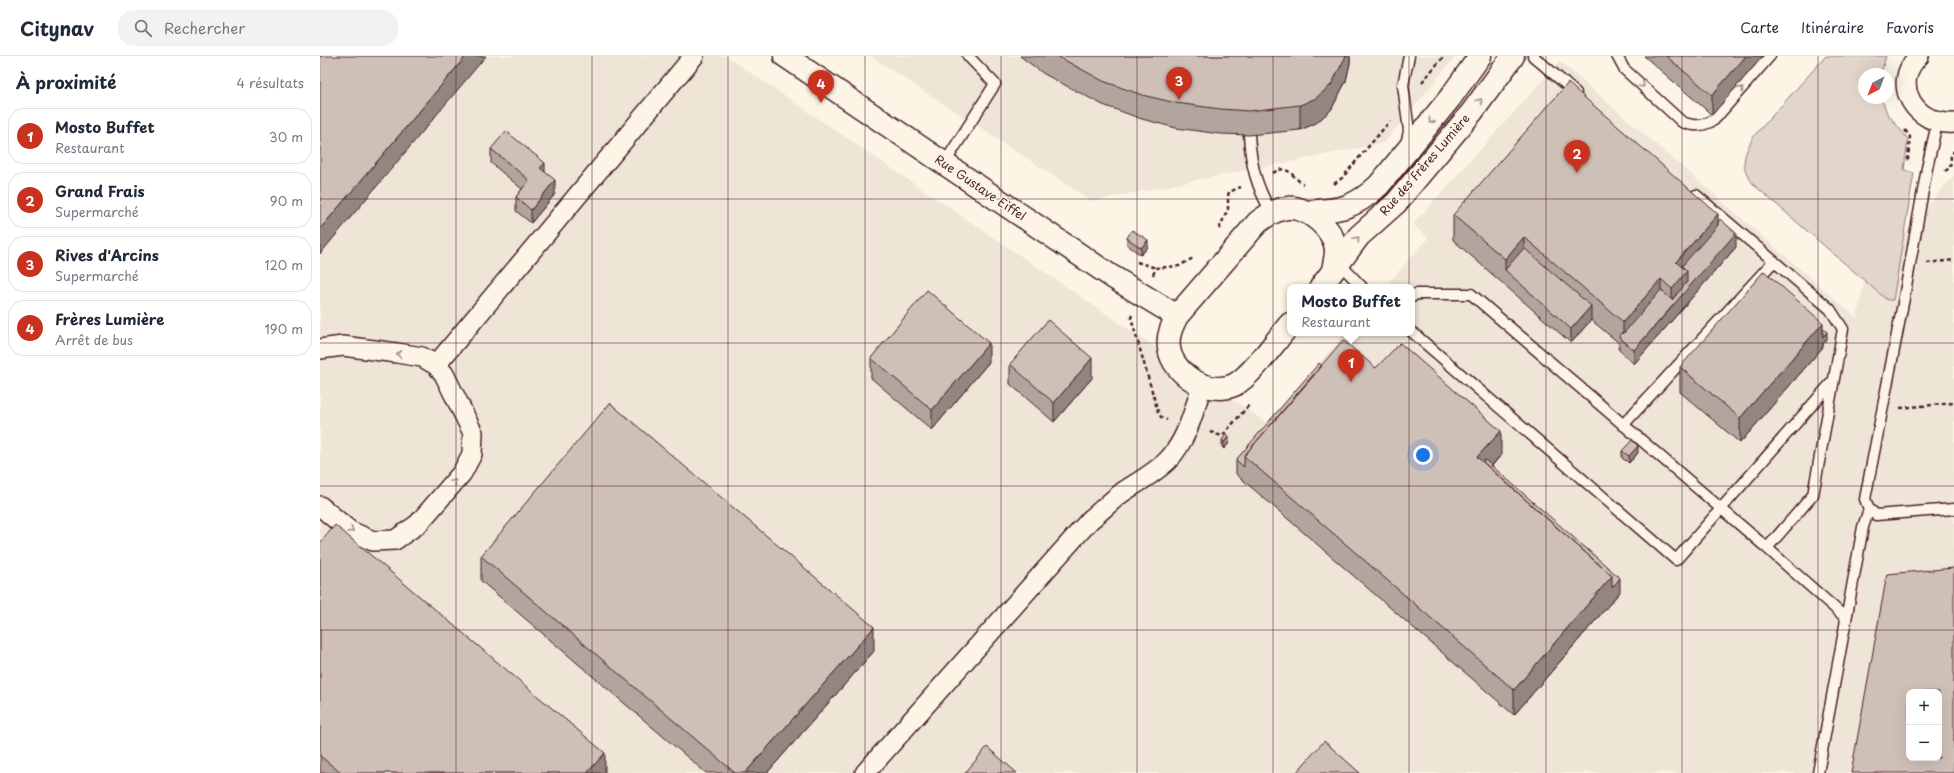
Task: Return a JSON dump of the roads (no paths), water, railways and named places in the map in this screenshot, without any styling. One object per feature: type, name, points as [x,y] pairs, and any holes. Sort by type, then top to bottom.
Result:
[{"type":"street","points":[[436,365],[694,56]]},
{"type":"street","name":"Rue Gustave Eiffel","points":[[785,56],[1111,276],[1177,316]]},
{"type":"street","name":"Rue des Frères Lumière","points":[[1306,212],[1335,210],[1355,204],[1379,185],[1450,98],[1480,56]]},
{"type":"street","name":"Rue des Frères Lumière","points":[[1331,273],[1359,236],[1401,197],[1472,112],[1513,56]]},
{"type":"street","points":[[1919,56],[1909,71],[1907,84],[1909,97],[1915,109],[1925,118],[1946,123]]},
{"type":"street","name":"Rue des Frères Lumière","points":[[1287,328],[1246,376],[1233,385],[1220,387],[1202,385],[1186,376],[1176,363],[1169,349],[1170,332],[1177,316],[1258,222],[1271,212],[1289,207],[1306,212],[1323,223],[1333,237],[1336,251],[1331,273]]},
{"type":"street","points":[[320,349],[343,346],[422,357],[436,365],[444,374],[473,433],[472,454],[462,473],[418,524],[395,540],[374,541],[350,531],[320,506]]},
{"type":"street","points":[[865,773],[1090,520],[1122,493],[1146,478],[1168,460],[1189,426],[1202,385]]},
{"type":"lane","points":[[944,164],[996,84],[968,56]]},
{"type":"lane","points":[[1405,153],[1409,131],[1403,84],[1409,56]]},
{"type":"lane","points":[[1533,56],[1582,98]]},
{"type":"lane","points":[[1616,56],[1624,69],[1682,122],[1698,126],[1704,126],[1714,120],[1770,56]]},
{"type":"lane","points":[[1946,123],[1927,168],[1884,406],[1865,499],[1869,509],[1876,515],[1954,509]]},
{"type":"lane","points":[[1249,135],[1251,162],[1258,184],[1271,212]]},
{"type":"lane","points":[[1690,190],[1830,309],[1843,329],[1813,495],[1767,548]]},
{"type":"lane","points":[[1623,425],[1774,261]]},
{"type":"lane","points":[[1331,273],[1355,284]]},
{"type":"lane","points":[[1415,295],[1471,294],[1722,509],[1846,618]]},
{"type":"lane","points":[[1415,335],[1676,560],[1834,380]]},
{"type":"lane","points":[[1818,773],[1862,527],[1869,509]]},
{"type":"place","name":"Rives d'Arcins","points":[[1179,100]]},
{"type":"place","name":"Frères Lumière","points":[[821,103]]},
{"type":"place","name":"Grand Frais","points":[[1577,173]]},
{"type":"place","name":"Mosto Buffet","points":[[1351,382]]}]
